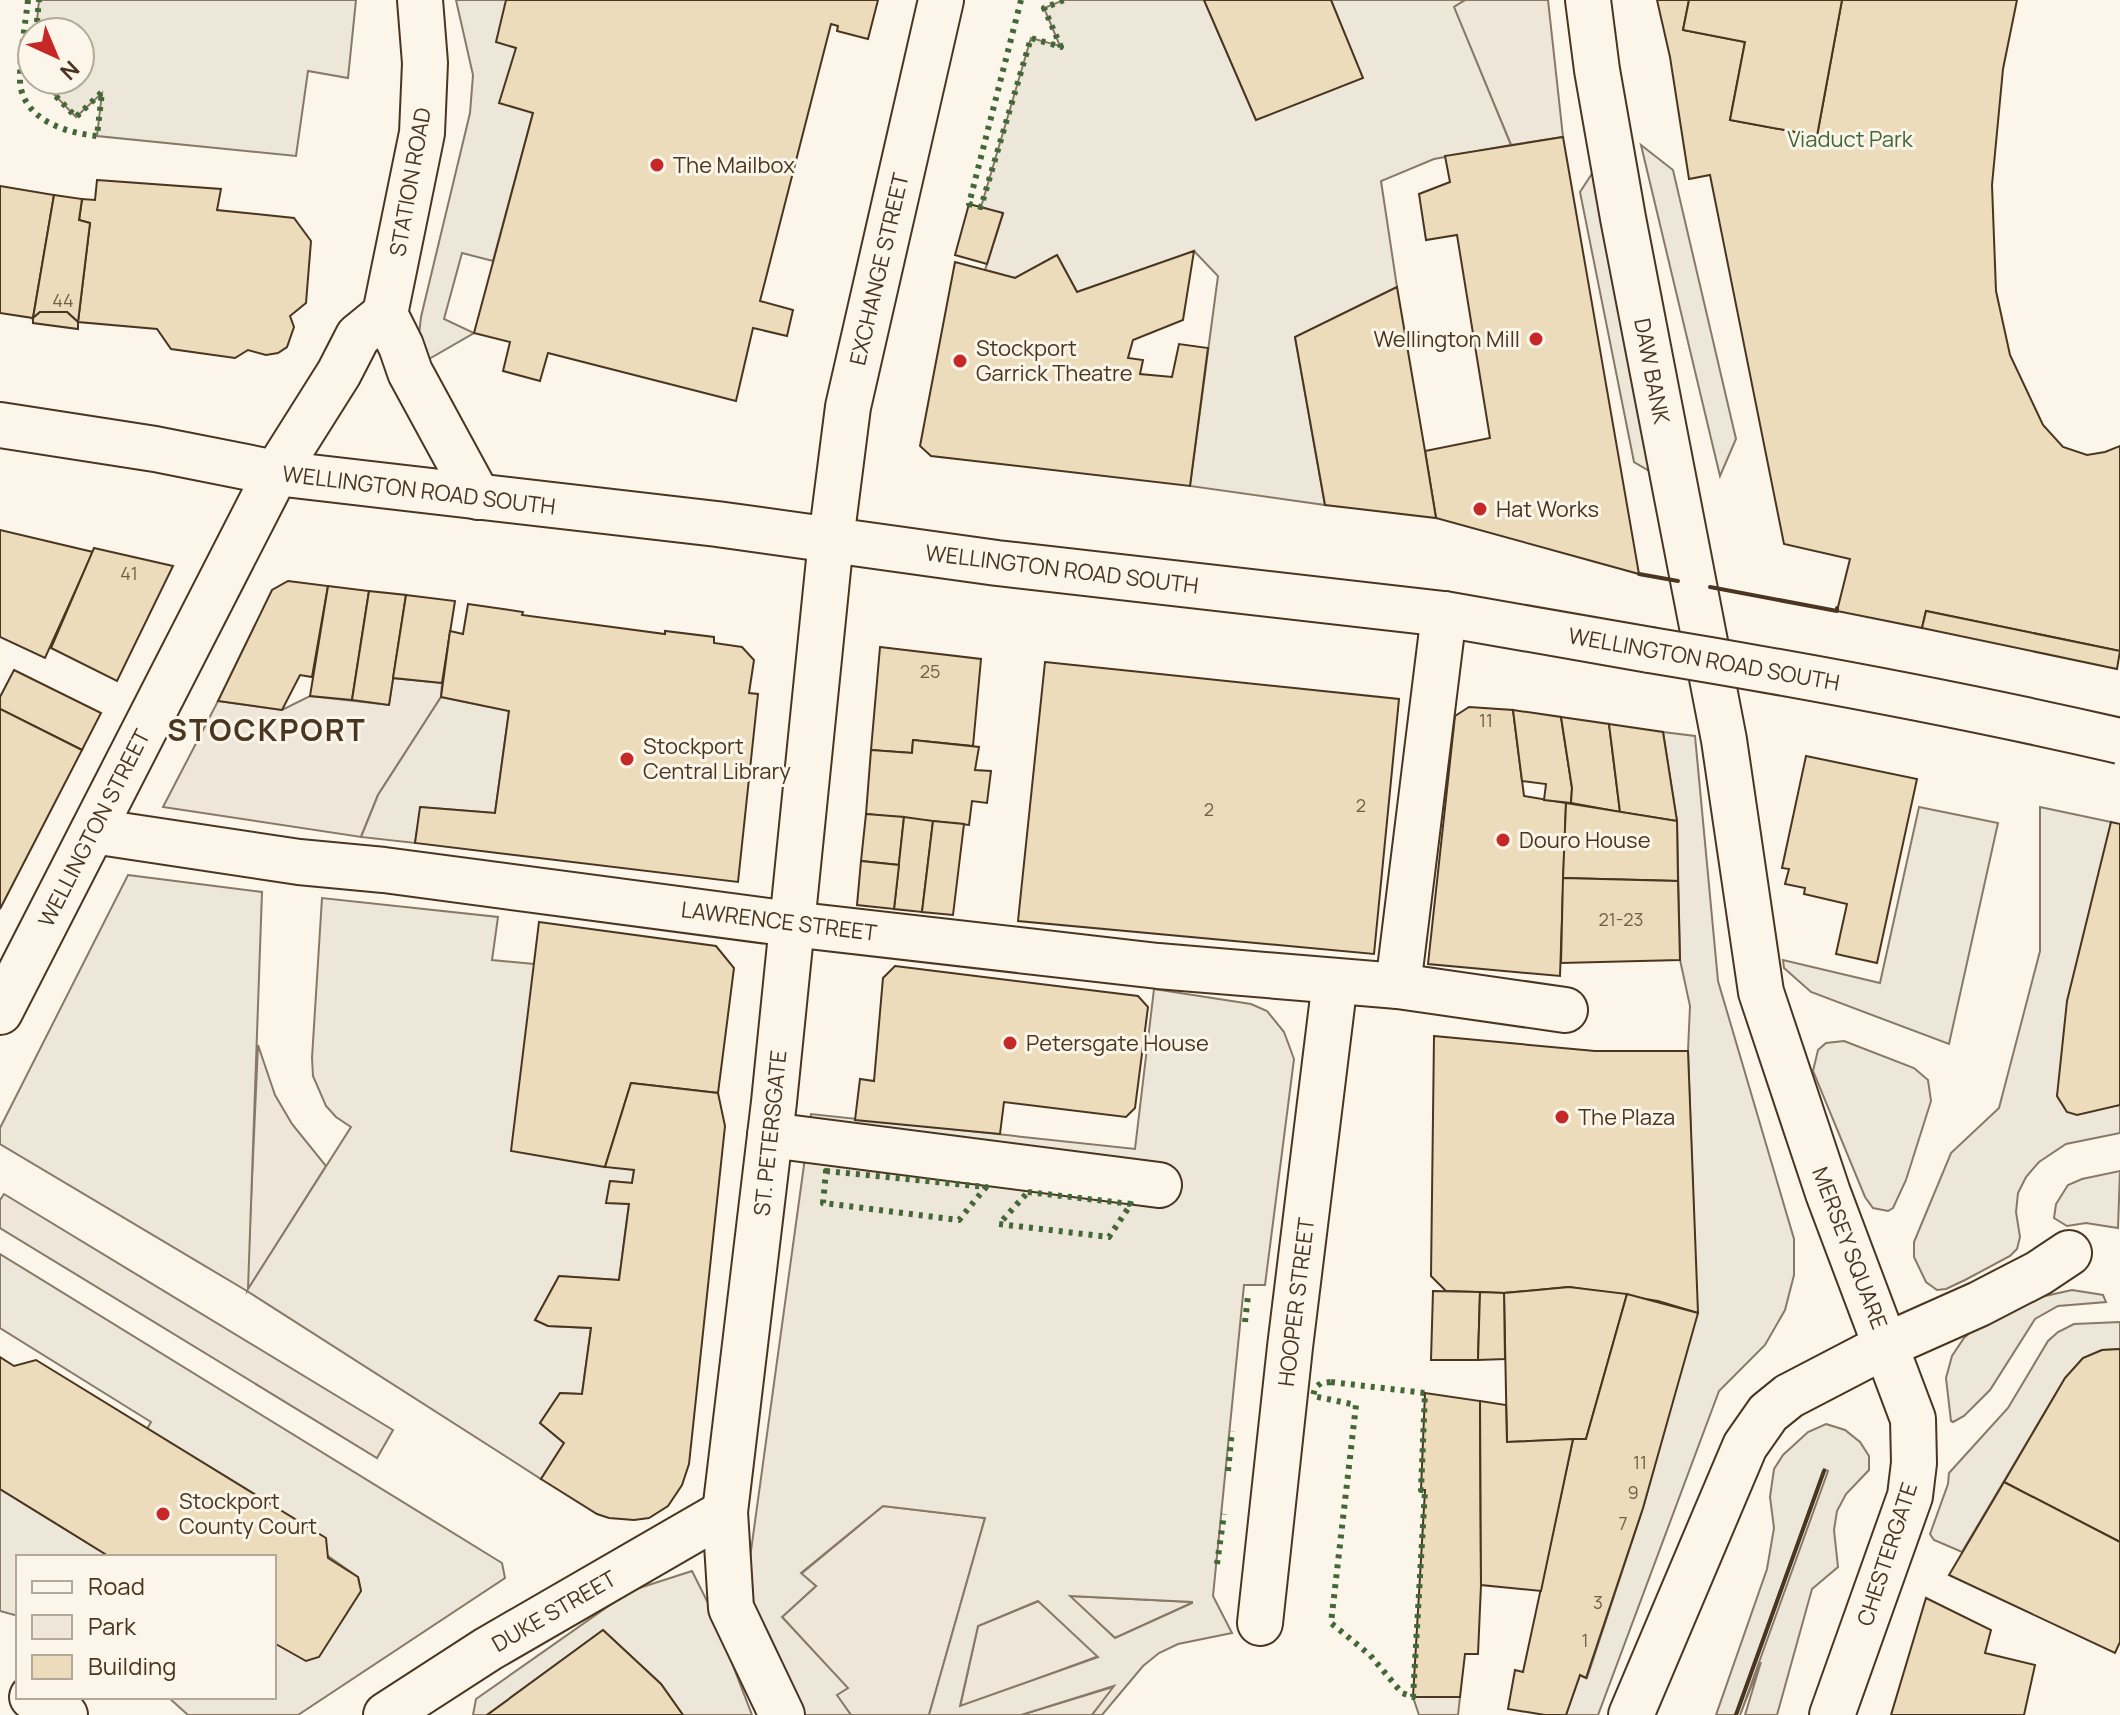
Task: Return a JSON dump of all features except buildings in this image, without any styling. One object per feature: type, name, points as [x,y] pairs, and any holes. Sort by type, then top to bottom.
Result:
[{"type":"main road","name":"STATION ROAD","points":[[385,314],[422,133],[425,63],[420,0]]},
{"type":"main road","name":"EXCHANGE STREET","points":[[831,540],[848,407],[941,0]]},
{"type":"main road","name":"DAW BANK","points":[[1588,0],[1623,218],[1724,740]]},
{"type":"main road","points":[[276,473],[339,373],[358,336],[385,314],[410,372],[478,497]]},
{"type":"main road","name":"WELLINGTON ROAD SOUTH","points":[[0,425],[155,449],[276,473],[997,563],[1444,614],[1761,668],[2001,714],[2120,741]]},
{"type":"main road","name":"WELLINGTON STREET","points":[[0,1012],[276,473]]},
{"type":"main road","name":"ST. PETERSGATE","points":[[782,1715],[731,1608],[725,1512],[770,1135],[831,540]]},
{"type":"main road","points":[[1398,986],[1444,614]]},
{"type":"main road","name":"MERSEY SQUARE","points":[[1631,1715],[1745,1446],[1756,1428],[1768,1413],[1789,1396],[1887,1345],[1828,1193],[1761,992],[1724,740]]},
{"type":"main road","name":"LAWRENCE STREET","points":[[93,831],[299,862],[384,870],[791,924],[1158,966],[1398,986],[1565,1010]]},
{"type":"main road","name":"HOOPER STREET","points":[[1260,1623],[1291,1335],[1335,981]]},
{"type":"main road","points":[[770,1135],[1159,1185]]},
{"type":"main road","points":[[1887,1345],[1979,1304],[2039,1273],[2069,1253]]},
{"type":"main road","name":"CHESTERGATE","points":[[1832,1715],[1910,1496],[1914,1463],[1913,1419],[1887,1345]]},
{"type":"main road","name":"DUKE STREET","points":[[386,1715],[488,1649],[725,1512]]},
{"type":"main road","points":[[36,1699],[65,1715]]},
{"type":"green space","points":[[1465,0],[1548,0],[1563,137],[1511,145],[1453,6]]},
{"type":"green space","points":[[393,678],[442,683],[441,697],[378,795],[361,837],[163,807],[218,701],[282,710],[310,696],[389,705]]},
{"type":"green space","points":[[258,1045],[275,1095],[292,1124],[326,1166],[247,1291]]},
{"type":"green space","points":[[4,1194],[393,1430],[377,1458],[0,1228],[0,1200]]},
{"type":"green space","points":[[883,1506],[985,1518],[929,1715],[851,1715],[836,1695],[847,1688],[782,1617],[816,1586],[801,1574]]},
{"type":"green space","points":[[1069,1596],[1194,1602],[1115,1638]]},
{"type":"green space","points":[[1039,1601],[1099,1656],[960,1707],[978,1626]]},
{"type":"green space","points":[[1116,1686],[1092,1715],[1021,1715]]},
{"type":"green space","points":[[1413,1697],[1460,1697],[1458,1715],[1419,1715]]},
{"type":"shaded area","points":[[39,0],[356,0],[348,78],[308,71],[296,156],[97,136],[102,93],[76,117],[56,96],[96,96],[96,16],[38,16]]},
{"type":"shaded area","points":[[456,0],[506,0],[533,113],[493,261],[462,253],[444,319],[474,333],[422,363],[418,343],[421,317],[470,113],[473,75]]},
{"type":"shaded area","points":[[1064,0],[1204,0],[1256,120],[1362,78],[1331,0],[1465,0],[1454,7],[1511,145],[1434,159],[1381,181],[1397,287],[1295,337],[1325,505],[1190,486],[1218,276],[1194,251],[1077,292],[1057,255],[1015,278],[985,270],[1003,214],[981,207],[1031,38],[1060,46],[1044,8]]},
{"type":"shaded area","points":[[1641,145],[1673,170],[1736,439],[1720,476]]},
{"type":"shaded area","points":[[1595,169],[1658,476],[1634,462],[1580,192]]},
{"type":"shaded area","points":[[441,697],[509,711],[495,813],[421,807],[415,843],[361,837],[378,795]]},
{"type":"shaded area","points":[[1663,732],[1695,736],[1718,981],[1794,1239],[1794,1275],[1785,1310],[1765,1345],[1719,1391],[1598,1715],[1566,1715],[1580,1675],[1587,1678],[1643,1508],[1697,1313],[1688,1051],[1690,1006],[1680,960],[1677,821]]},
{"type":"shaded area","points":[[1919,807],[1998,823],[1949,1044],[1811,992],[1784,968],[1783,960],[1880,983]]},
{"type":"shaded area","points":[[2040,807],[2111,822],[2057,1096],[2067,1112],[2120,1105],[2120,1133],[2066,1144],[2039,1162],[2018,1193],[2016,1212],[2020,1237],[2017,1249],[2010,1256],[1965,1280],[1937,1290],[1926,1282],[1914,1257],[1914,1242],[1951,1153],[1999,1108],[2040,951]]},
{"type":"shaded area","points":[[128,875],[262,892],[248,1289],[351,1127],[326,1106],[313,1076],[322,898],[498,917],[492,960],[534,964],[634,1170],[632,1183],[610,1181],[607,1202],[629,1204],[619,1280],[559,1276],[535,1320],[548,1326],[591,1328],[582,1394],[560,1393],[540,1423],[564,1443],[541,1479],[247,1291],[0,1144],[0,1128]]},
{"type":"shaded area","points":[[1154,989],[1251,1004],[1267,1011],[1284,1032],[1294,1059],[1265,1285],[1244,1285],[1213,1596],[1232,1633],[1178,1644],[1159,1653],[1143,1666],[1102,1715],[1092,1715],[1114,1686],[1021,1715],[929,1715],[985,1518],[883,1506],[801,1573],[816,1586],[782,1617],[848,1688],[837,1695],[851,1715],[800,1715],[754,1609],[750,1558],[811,1114],[1135,1149]],"holes":[[[1070,1596],[1192,1602],[1192,1603],[1115,1638]],[[1038,1601],[1098,1657],[960,1706],[978,1626]]]},
{"type":"shaded area","points":[[1844,1041],[1914,1068],[1928,1080],[1931,1101],[1906,1180],[1893,1208],[1888,1211],[1873,1208],[1865,1197],[1813,1071],[1818,1050],[1826,1043]]},
{"type":"shaded area","points":[[2120,1171],[2118,1228],[2086,1223],[2067,1226],[2054,1218],[2056,1204],[2068,1185]]},
{"type":"shaded area","points":[[0,1254],[502,1563],[505,1578],[298,1715],[188,1715],[170,1699],[276,1699],[276,1642],[361,1591],[358,1577],[147,1429],[151,1422],[0,1328]]},
{"type":"shaded area","points":[[2072,1290],[2103,1295],[2106,1302],[2058,1306],[2035,1319],[1990,1390],[1964,1416],[1951,1421],[1946,1378],[1952,1356],[1964,1338],[1975,1328],[2027,1300]]},
{"type":"shaded area","points":[[2120,1322],[2120,1349],[2102,1350],[2083,1358],[2065,1378],[1962,1552],[1934,1540],[1930,1534],[1949,1473],[2008,1408],[2048,1341],[2074,1324]]},
{"type":"shaded area","points":[[1826,1424],[1845,1430],[1860,1442],[1869,1456],[1869,1470],[1846,1494],[1837,1511],[1834,1530],[1838,1567],[1812,1589],[1777,1715],[1745,1715],[1761,1662],[1740,1715],[1828,1471],[1824,1469],[1735,1715],[1716,1715],[1767,1569],[1774,1528],[1770,1497],[1774,1469],[1783,1455],[1808,1432]]},
{"type":"shaded area","points":[[0,1489],[107,1555],[16,1555],[16,1615],[0,1611]]},
{"type":"shaded area","points":[[692,1571],[712,1611],[752,1715],[683,1715],[661,1684],[603,1630],[487,1715],[473,1715],[476,1699],[630,1591]]},
{"type":"hedge","points":[[26,16],[28,0]]},
{"type":"hedge","points":[[38,16],[39,0]]},
{"type":"hedge","points":[[1021,0],[969,204],[981,207],[1031,38],[1061,47],[1044,8],[1064,0]]},
{"type":"hedge","points":[[24,96],[32,110],[51,124],[97,136],[102,92],[76,117],[56,96]]},
{"type":"hedge","points":[[826,1171],[986,1187],[959,1220],[823,1203],[826,1171]]},
{"type":"hedge","points":[[1028,1192],[1131,1204],[1109,1237],[999,1224],[1028,1192]]},
{"type":"hedge","points":[[1245,1322],[1248,1296]]},
{"type":"hedge","points":[[1331,1382],[1425,1393],[1421,1490],[1425,1490],[1413,1697],[1402,1693],[1370,1655],[1331,1623],[1356,1405],[1313,1396],[1315,1388],[1321,1383],[1331,1382]]},
{"type":"hedge","points":[[1228,1471],[1232,1431]]},
{"type":"hedge","points":[[1217,1564],[1224,1514]]},
{"type":"wall","points":[[1639,574],[1678,581]]},
{"type":"wall","points":[[1710,587],[1837,611],[1837,608]]},
{"type":"wall","points":[[1736,1715],[1824,1471]]},
{"type":"place","name":"The Mailbox","points":[[657,165]]},
{"type":"place","name":"Wellington Mill","points":[[1536,339]]},
{"type":"place","name":"Stockport Garrick Theatre","points":[[960,361]]},
{"type":"place","name":"Hat Works","points":[[1480,509]]},
{"type":"place","name":"Stockport Central Library","points":[[627,759]]},
{"type":"place","name":"Douro House","points":[[1503,840]]},
{"type":"place","name":"Petersgate House","points":[[1010,1043]]},
{"type":"place","name":"The Plaza","points":[[1562,1117]]},
{"type":"place","name":"Stockport County Court","points":[[163,1514]]},
{"type":"district","name":"STOCKPORT","points":[[267,731]]},
{"type":"park label","name":"Viaduct Park","points":[[1850,139]]}]
